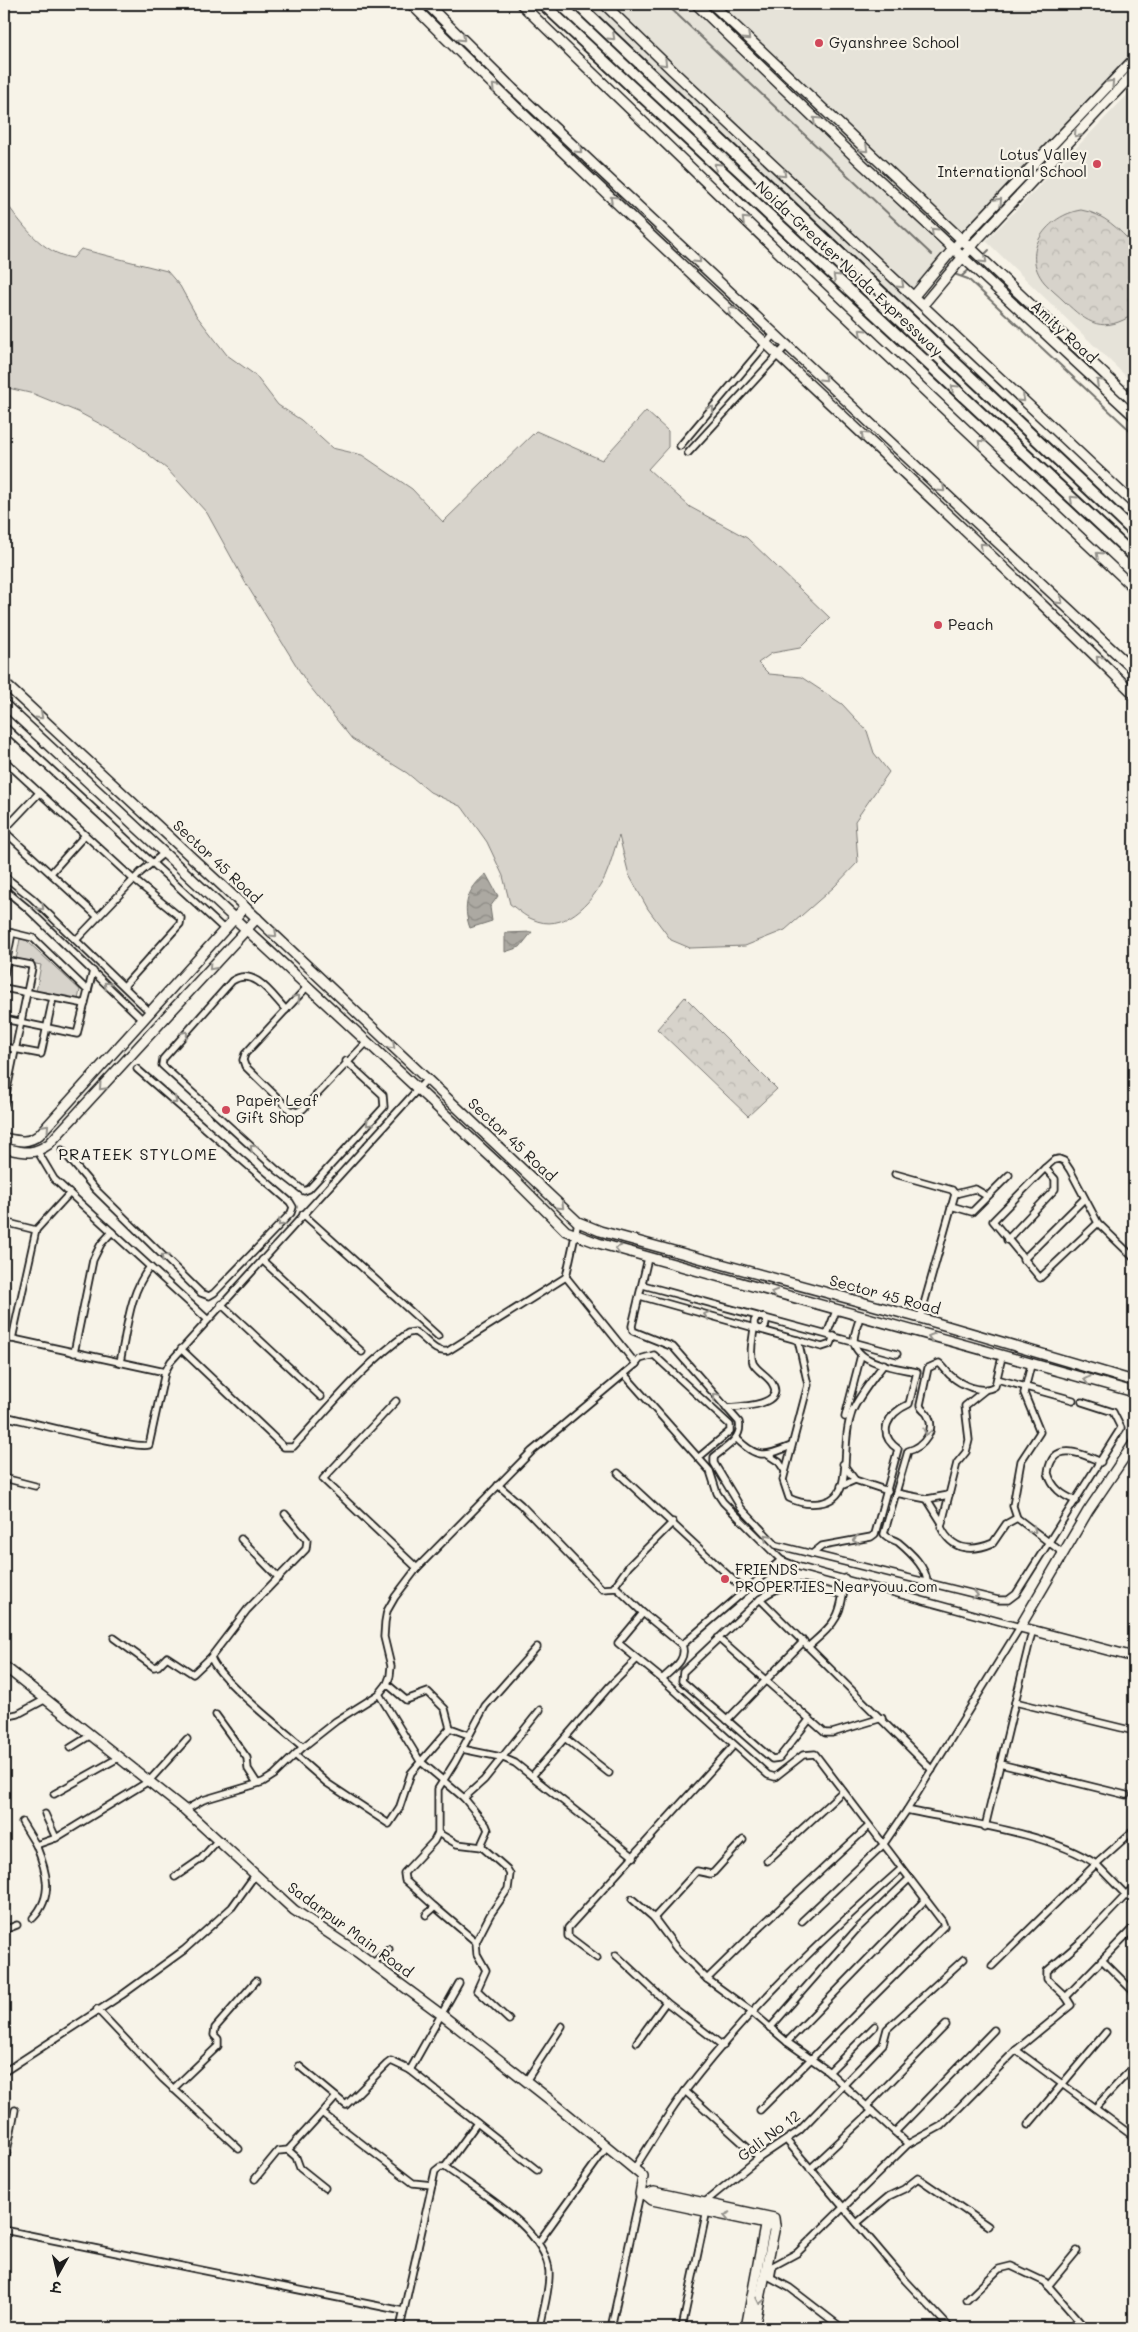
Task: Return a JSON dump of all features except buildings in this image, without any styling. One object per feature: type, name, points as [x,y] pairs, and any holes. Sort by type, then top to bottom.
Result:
[{"type":"highway","name":"Noida-Greater Noida Expressway","points":[[543,4],[1134,556]]},
{"type":"highway","name":"Noida-Greater Noida Expressway","points":[[577,4],[1134,532]]},
{"type":"street","points":[[411,4],[505,97],[1016,577],[1134,694]]},
{"type":"street","points":[[427,4],[513,88],[776,332],[1134,670]]},
{"type":"street","points":[[521,4],[799,272],[1134,588]]},
{"type":"street","points":[[604,4],[679,77],[1134,504]]},
{"type":"street","name":"Amity Road","points":[[696,4],[859,161],[1134,416]]},
{"type":"street","points":[[712,4],[1134,402]]},
{"type":"street","points":[[914,296],[954,248],[1134,59]]},
{"type":"street","points":[[924,305],[962,256],[1134,73]]},
{"type":"street","points":[[680,446],[776,332]]},
{"type":"street","points":[[688,453],[788,344]]},
{"type":"street","name":"Sector 45 Road","points":[[4,683],[245,906],[578,1222],[600,1231],[920,1318],[1134,1381]]},
{"type":"street","name":"Sector 45 Road","points":[[4,704],[417,1089],[566,1231],[575,1236],[648,1258],[1134,1392]]},
{"type":"street","points":[[4,726],[224,929]]},
{"type":"street","points":[[4,760],[133,880],[181,918],[182,921],[124,986]]},
{"type":"street","points":[[39,793],[4,831],[97,916]]},
{"type":"street","points":[[51,873],[85,835]]},
{"type":"street","points":[[76,940],[133,880],[164,853]]},
{"type":"street","points":[[4,876],[32,898],[149,1011]]},
{"type":"street","points":[[4,889],[27,908],[142,1019]]},
{"type":"street","points":[[4,1138],[20,1142],[31,1140],[39,1135],[245,906]]},
{"type":"street","points":[[4,1148],[25,1152],[38,1152],[62,1130],[257,918]]},
{"type":"street","points":[[4,931],[33,938],[88,991]]},
{"type":"street","points":[[4,975],[5,960],[12,933]]},
{"type":"street","points":[[4,1104],[7,1074],[16,1049],[32,966],[5,960]]},
{"type":"street","points":[[4,1019],[77,1034],[93,971]]},
{"type":"street","points":[[286,1010],[258,980],[249,976],[239,976],[232,981],[163,1059],[162,1065],[277,1170],[304,1191],[309,1189],[384,1107],[383,1095],[346,1062]]},
{"type":"street","points":[[307,987],[245,1054],[243,1060],[246,1066],[290,1110],[298,1112],[303,1109],[366,1042]]},
{"type":"street","points":[[4,988],[85,1004]]},
{"type":"street","points":[[4,1047],[41,1054],[53,998]]},
{"type":"street","points":[[62,1150],[95,1189],[201,1293],[209,1296],[291,1212],[293,1207],[290,1202],[137,1069]]},
{"type":"street","points":[[4,1416],[146,1446],[151,1441],[165,1372],[181,1349],[427,1079]]},
{"type":"street","points":[[38,1152],[54,1180],[207,1319]]},
{"type":"street","points":[[1098,1223],[1043,1278],[1037,1277],[993,1223],[994,1218],[1054,1160],[1064,1161],[1098,1223],[1134,1258]]},
{"type":"street","points":[[1007,1240],[1055,1189],[1055,1179],[1045,1168]]},
{"type":"street","points":[[895,1174],[952,1190],[955,1194]]},
{"type":"street","points":[[951,1206],[972,1212],[1009,1175]]},
{"type":"street","points":[[955,1194],[975,1190],[987,1196]]},
{"type":"street","points":[[12,1339],[36,1230],[69,1194]]},
{"type":"street","points":[[920,1318],[955,1194]]},
{"type":"street","points":[[1024,1260],[1084,1199]]},
{"type":"street","points":[[303,1214],[438,1336]]},
{"type":"street","points":[[4,1222],[36,1230]]},
{"type":"street","points":[[181,1349],[284,1447],[293,1447],[356,1376],[408,1333],[415,1332],[440,1351],[448,1350],[566,1276],[578,1222]]},
{"type":"street","points":[[74,1353],[93,1260],[101,1244],[112,1232]]},
{"type":"street","points":[[648,1258],[632,1326],[633,1331],[673,1347],[739,1422],[741,1430],[736,1438],[713,1460],[734,1499],[771,1542],[927,1584],[998,1600],[1008,1600],[1016,1594],[1120,1431],[1121,1424],[1113,1412],[1082,1402]]},
{"type":"street","points":[[262,1260],[362,1352]]},
{"type":"street","points":[[120,1362],[138,1284],[150,1267]]},
{"type":"street","points":[[566,1276],[636,1364]]},
{"type":"street","points":[[643,1285],[897,1354]]},
{"type":"street","points":[[640,1296],[822,1347],[831,1344],[834,1336]]},
{"type":"street","points":[[221,1304],[321,1397]]},
{"type":"street","points":[[827,1334],[836,1311]]},
{"type":"street","points":[[726,1408],[752,1406],[765,1402],[771,1398],[774,1391],[772,1384],[753,1362],[751,1352],[757,1328],[754,1322],[756,1318],[762,1317]]},
{"type":"street","points":[[812,1554],[822,1546],[870,1537],[875,1534],[898,1449],[889,1440],[886,1427],[892,1413],[909,1404],[917,1372],[869,1360],[862,1355],[854,1341],[860,1317]]},
{"type":"street","points":[[4,1337],[165,1372]]},
{"type":"street","points":[[798,1340],[808,1385],[783,1480],[785,1491],[789,1498],[798,1502],[814,1504],[831,1499],[842,1486],[855,1480]]},
{"type":"street","points":[[185,1810],[225,1792],[257,1783],[274,1775],[303,1747],[336,1721],[378,1694],[387,1684],[391,1666],[384,1637],[387,1611],[417,1568],[498,1485],[568,1419],[640,1359],[654,1355],[730,1425],[730,1431],[698,1458]]},
{"type":"street","points":[[845,1417],[862,1355]]},
{"type":"street","points":[[1002,1357],[995,1386],[985,1390],[965,1406],[969,1440],[966,1452],[957,1463],[942,1523],[943,1532],[956,1545],[966,1550],[993,1543],[1006,1524],[1016,1518]]},
{"type":"street","points":[[927,1584],[926,1571],[898,1543],[885,1536],[908,1451],[924,1442],[930,1430],[927,1415],[920,1405],[928,1368],[941,1363],[949,1374],[960,1382],[985,1390]]},
{"type":"street","points":[[842,1486],[843,1464],[852,1412],[863,1392],[884,1364]]},
{"type":"street","points":[[1032,1365],[1025,1387],[1025,1396],[1040,1426],[1040,1432],[1021,1461],[1012,1506],[1016,1518],[1062,1553]]},
{"type":"street","points":[[624,1374],[710,1471],[717,1493],[723,1502],[781,1560],[796,1566],[1020,1626],[1032,1632],[1134,1657]]},
{"type":"street","points":[[997,1379],[1073,1400]]},
{"type":"street","points":[[396,1400],[323,1479],[417,1568]]},
{"type":"street","points":[[736,1438],[753,1453],[768,1455],[778,1462],[785,1472]]},
{"type":"street","points":[[802,1921],[884,1845],[1020,1626],[1062,1553],[1116,1467],[1134,1443]]},
{"type":"street","points":[[768,1455],[791,1446]]},
{"type":"street","points":[[1076,1501],[1061,1494],[1053,1485],[1048,1473],[1053,1460],[1064,1452],[1074,1451],[1101,1462]]},
{"type":"street","points":[[843,1464],[855,1480],[888,1490]]},
{"type":"street","points":[[618,1473],[744,1590]]},
{"type":"street","points":[[4,1478],[35,1486]]},
{"type":"street","points":[[498,1485],[521,1505],[602,1589],[614,1587],[629,1566],[672,1522]]},
{"type":"street","points":[[896,1493],[927,1499],[949,1495]]},
{"type":"street","points":[[927,1499],[942,1523]]},
{"type":"street","points":[[114,1638],[154,1667],[167,1657],[193,1674],[211,1657],[247,1610],[279,1578],[308,1544],[307,1540],[285,1514]]},
{"type":"street","points":[[241,1540],[279,1578]]},
{"type":"street","points":[[682,1645],[781,1560]]},
{"type":"street","points":[[809,1646],[830,1628],[838,1617],[846,1578]]},
{"type":"street","points":[[809,1720],[776,1760],[772,1759],[682,1680],[681,1676],[718,1638],[774,1588],[796,1585],[843,1595]]},
{"type":"street","points":[[614,1587],[682,1645],[684,1655],[680,1662],[662,1679]]},
{"type":"street","points":[[760,1599],[882,1718],[932,1770]]},
{"type":"street","points":[[643,1613],[618,1643],[662,1679],[768,1775],[775,1777],[803,1755],[815,1754],[942,1921],[942,1930],[760,2110]]},
{"type":"street","points":[[985,1827],[1032,1632]]},
{"type":"street","points":[[718,1638],[824,1733],[832,1733],[882,1718]]},
{"type":"street","points":[[727,1720],[804,1642]]},
{"type":"street","points":[[476,1942],[404,1877],[438,1834],[440,1823],[437,1799],[438,1789],[442,1780],[462,1749],[488,1701],[537,1647]]},
{"type":"street","points":[[211,1657],[213,1664],[225,1677],[303,1747]]},
{"type":"street","points":[[532,1776],[609,1687],[637,1659]]},
{"type":"street","name":"Sadarpur Main Road","points":[[4,1666],[185,1810],[294,1910],[442,2015],[634,2169]]},
{"type":"street","points":[[387,1684],[406,1700],[412,1700],[426,1692],[431,1693],[445,1709],[450,1728]]},
{"type":"street","points":[[378,1694],[420,1761],[464,1798],[488,1830],[482,1847]]},
{"type":"street","points":[[4,1717],[18,1714],[46,1699]]},
{"type":"street","points":[[1015,1702],[1134,1731]]},
{"type":"street","points":[[464,1798],[484,1780],[540,1710]]},
{"type":"street","points":[[216,1715],[247,1758],[248,1769],[257,1783]]},
{"type":"street","points":[[450,1728],[469,1735]]},
{"type":"street","points":[[295,1755],[327,1783],[389,1824],[399,1809],[406,1782],[420,1761],[450,1728]]},
{"type":"street","points":[[70,1748],[91,1735]]},
{"type":"street","points":[[565,1738],[609,1773]]},
{"type":"street","points":[[36,1845],[56,1838],[149,1782],[186,1739]]},
{"type":"street","points":[[597,1958],[568,1936],[568,1928],[734,1745]]},
{"type":"street","points":[[462,1749],[501,1757],[515,1763],[634,1857]]},
{"type":"street","points":[[54,1794],[120,1757]]},
{"type":"street","points":[[1000,1764],[1126,1795]]},
{"type":"street","points":[[767,1861],[843,1791]]},
{"type":"street","points":[[907,1810],[985,1827],[1060,1846],[1082,1854],[1096,1864],[1134,1902]]},
{"type":"street","points":[[45,1814],[56,1838]]},
{"type":"street","points":[[22,1822],[43,1861],[46,1898],[42,1908],[33,1918]]},
{"type":"street","points":[[707,1979],[869,1826]]},
{"type":"street","points":[[992,1966],[1096,1864],[1134,1830]]},
{"type":"street","points":[[438,1834],[458,1844],[482,1847],[507,1869],[511,1880],[508,1889],[490,1915],[476,1942],[477,1954],[486,1970],[477,1990],[509,2020]]},
{"type":"street","points":[[175,1877],[201,1859],[218,1840]]},
{"type":"street","points":[[654,1918],[697,1872],[711,1874],[714,1872],[743,1840]]},
{"type":"street","points":[[611,2328],[643,2194],[643,2177],[634,2169],[685,2091],[752,2012],[818,1944],[901,1869]]},
{"type":"street","points":[[4,2072],[154,1972],[211,1928],[232,1907],[255,1875]]},
{"type":"street","points":[[770,2028],[856,1930],[909,1879]]},
{"type":"street","points":[[746,2328],[764,2275],[773,2266],[797,2253],[908,2144],[942,2126],[1016,2050],[1068,2009],[1071,2005],[1066,1997],[1046,1979],[1047,1971],[1083,1940],[1134,1886]]},
{"type":"street","points":[[632,1899],[654,1918],[677,1949],[707,1979],[752,2012],[787,2042],[812,2058],[908,2144]]},
{"type":"street","points":[[787,2042],[926,1900]]},
{"type":"street","points":[[426,1915],[435,1907]]},
{"type":"street","points":[[4,1930],[17,1925]]},
{"type":"street","points":[[1066,1997],[1134,1927]]},
{"type":"street","points":[[372,1964],[389,1949]]},
{"type":"street","points":[[616,1955],[666,2002],[724,2046]]},
{"type":"street","name":"Gali No 12","points":[[707,2206],[759,2158],[786,2140],[812,2119],[883,2044],[887,2029],[964,1959]]},
{"type":"street","points":[[1102,1960],[1134,1992]]},
{"type":"street","points":[[173,2089],[218,2046],[218,2039],[214,2034],[215,2028],[256,1981]]},
{"type":"street","points":[[410,2070],[459,1983]]},
{"type":"street","points":[[637,2042],[666,2002]]},
{"type":"street","points":[[97,2009],[173,2089],[239,2149]]},
{"type":"street","points":[[810,2169],[946,2025]]},
{"type":"street","points":[[526,2081],[562,2026]]},
{"type":"street","points":[[829,2072],[874,2026]]},
{"type":"street","points":[[895,2132],[994,2030]]},
{"type":"street","points":[[1028,2126],[1106,2032]]},
{"type":"street","points":[[1016,2050],[1134,2137]]},
{"type":"street","points":[[299,2066],[343,2104],[348,2105],[391,2061],[410,2070],[537,2170]]},
{"type":"street","points":[[1095,2108],[1134,2066]]},
{"type":"street","points":[[685,2091],[759,2158]]},
{"type":"street","points":[[255,2179],[278,2151],[288,2150],[336,2097]]},
{"type":"street","points":[[4,2167],[14,2110]]},
{"type":"street","points":[[322,2113],[406,2180],[413,2183],[432,2185]]},
{"type":"street","points":[[445,2167],[477,2123]]},
{"type":"street","points":[[786,2140],[905,2280],[950,2328]]},
{"type":"street","points":[[538,2244],[607,2147]]},
{"type":"street","points":[[288,2150],[296,2156],[300,2168],[326,2188]]},
{"type":"street","points":[[400,2328],[435,2171],[440,2167],[445,2167],[510,2215],[529,2231],[538,2244],[547,2260],[549,2272],[540,2328]]},
{"type":"street","points":[[857,2223],[889,2196],[904,2189],[918,2178],[988,2226]]},
{"type":"street","points":[[643,2194],[652,2200],[707,2206],[774,2218],[770,2226],[764,2275],[754,2328]]},
{"type":"street","points":[[682,2328],[707,2206]]},
{"type":"street","points":[[4,2230],[146,2257],[403,2311]]},
{"type":"street","points":[[1048,2286],[1077,2251]]},
{"type":"street","points":[[967,2300],[1004,2266],[1018,2268],[1048,2286],[1086,2328]]},
{"type":"street","points":[[764,2275],[808,2301],[842,2328]]},
{"type":"shaded area","points":[[567,4],[1134,4],[1134,74],[896,320]]},
{"type":"shaded area","name":"Lotus Valley International School","points":[[1134,88],[1134,384],[986,241]]},
{"type":"green space","points":[[4,200],[33,236],[51,250],[62,255],[73,258],[81,249],[167,271],[180,286],[196,315],[227,355],[255,375],[278,405],[301,420],[332,448],[362,455],[412,489],[443,522],[536,431],[602,460],[646,411],[668,431],[668,447],[648,469],[690,507],[747,538],[830,618],[800,648],[772,653],[758,663],[769,674],[801,677],[842,704],[867,731],[874,753],[889,772],[855,821],[858,862],[834,887],[785,930],[745,946],[690,948],[671,940],[648,909],[629,875],[619,836],[605,877],[592,897],[575,913],[565,919],[544,923],[529,918],[510,904],[503,876],[487,842],[462,807],[430,792],[407,773],[352,739],[307,683],[245,582],[207,513],[167,469],[130,440],[78,412],[34,394],[4,387]]},
{"type":"green space","points":[[1081,210],[1104,219],[1117,228],[1134,245],[1134,314],[1113,324],[1096,324],[1081,316],[1046,285],[1037,270],[1036,247],[1041,236],[1058,219],[1069,213]]},
{"type":"green space","points":[[20,939],[26,940],[80,990],[78,1000],[36,992],[41,965],[16,960]]},
{"type":"green space","points":[[685,997],[777,1089],[748,1116],[657,1029]]},
{"type":"water","points":[[486,874],[498,896],[490,907],[492,921],[470,928],[466,912],[468,898],[474,886]]},
{"type":"water","points":[[532,932],[520,947],[505,952],[505,933]]},
{"type":"waterway","points":[[666,4],[932,255]]},
{"type":"waterway","points":[[984,255],[989,250]]},
{"type":"waterway","points":[[962,276],[971,268]]},
{"type":"waterway","points":[[954,274],[968,279],[1134,434]]},
{"type":"place","name":"Gyanshree School","points":[[819,43]]},
{"type":"place","name":"Lotus Valley International School","points":[[1097,164]]},
{"type":"place","name":"Peach","points":[[938,625]]},
{"type":"place","name":"Paper Leaf Gift Shop","points":[[226,1110]]},
{"type":"place","name":"FRIENDS PROPERTIES_Nearyouu.com","points":[[725,1579]]},
{"type":"district","name":"PRATEEK STYLOME","points":[[138,1154]]}]
